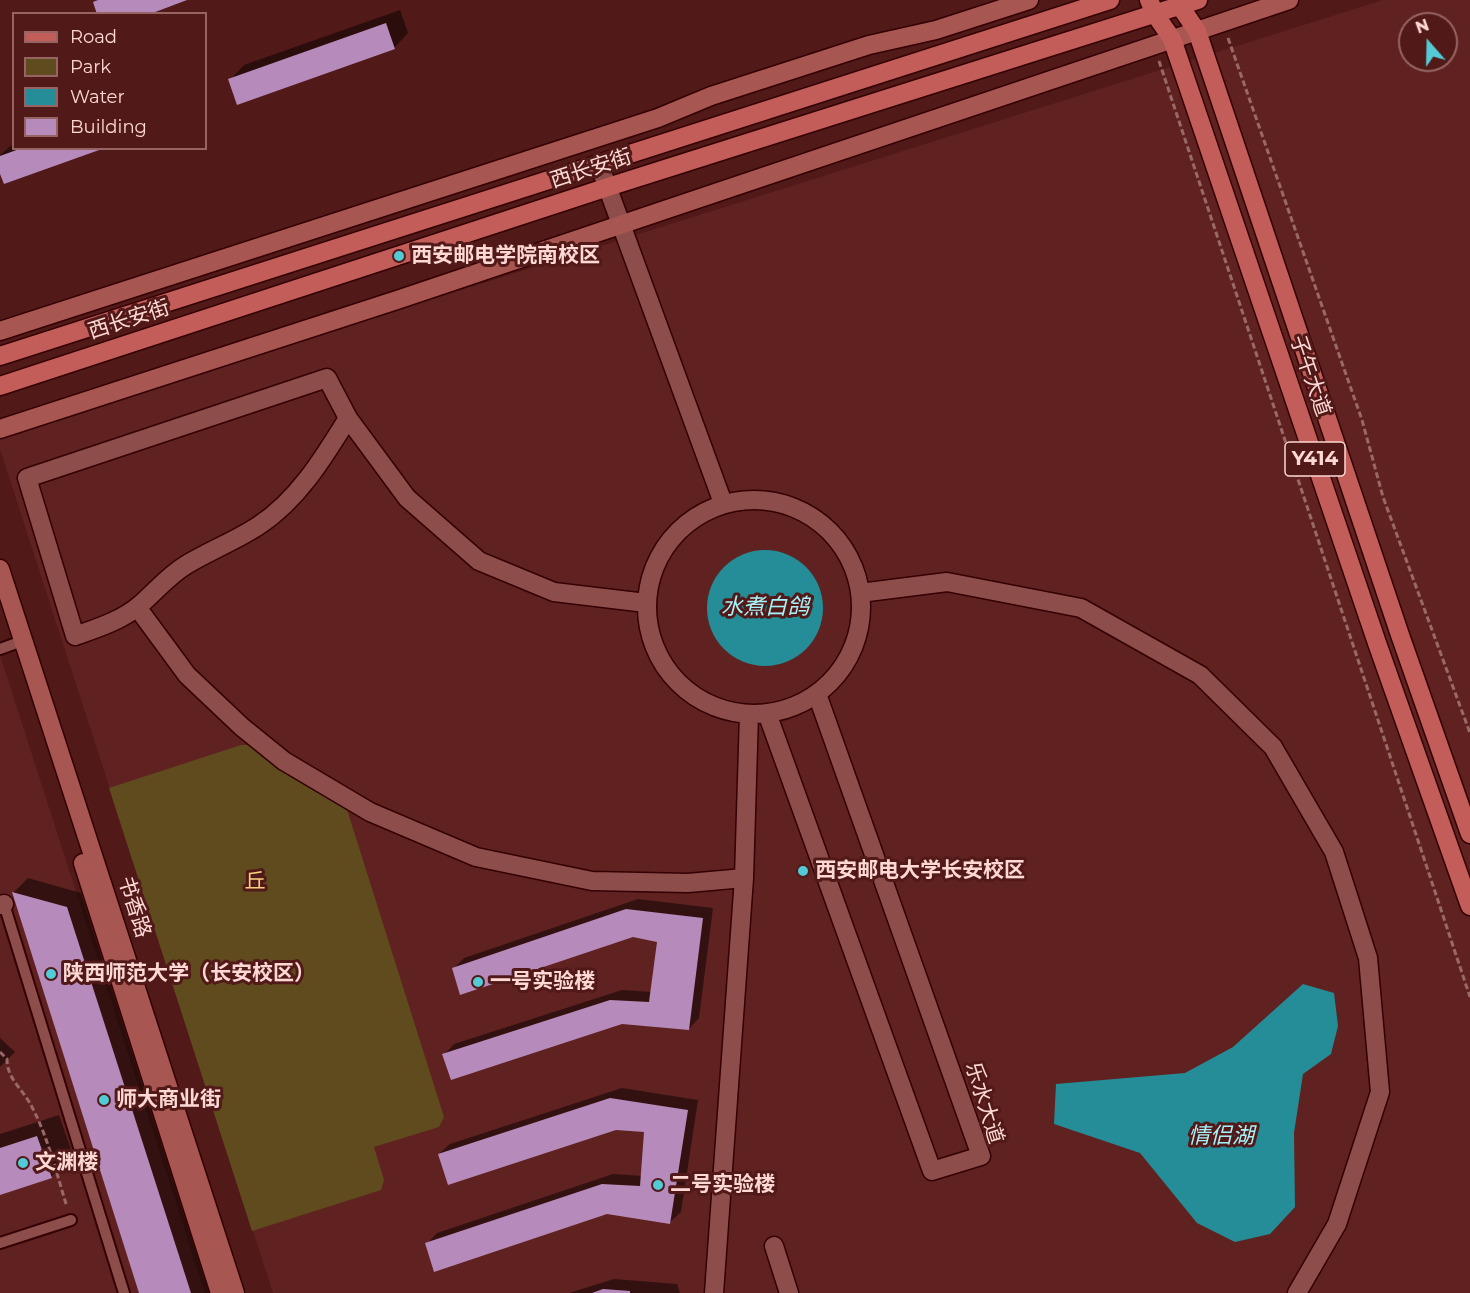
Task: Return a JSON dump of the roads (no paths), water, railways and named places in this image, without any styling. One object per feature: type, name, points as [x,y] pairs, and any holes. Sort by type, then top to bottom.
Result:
[{"type":"main road","points":[[0,331],[658,117],[711,96],[846,52],[936,30],[1029,0]]},
{"type":"main road","name":"西长安街","points":[[0,356],[599,164],[1075,6],[1110,0]]},
{"type":"main road","points":[[0,429],[621,225],[1289,0]]},
{"type":"main road","name":"西长安街","points":[[0,386],[1152,7],[1186,2]]},
{"type":"main road","name":"子午大道","points":[[1186,2],[1400,635],[1470,834]]},
{"type":"main road","name":"子午大道","points":[[1152,7],[1172,39],[1377,643],[1470,906]]},
{"type":"main road","name":"书香路","points":[[0,568],[13,644],[235,1293]]},
{"type":"main road","name":"书香路","points":[[0,601],[220,1293]]},
{"type":"street","points":[[599,164],[723,503]]},
{"type":"street","points":[[348,418],[308,478],[281,508],[258,526],[186,565],[166,579],[137,608],[111,623],[75,636],[27,478],[327,378],[348,418],[407,498],[479,561],[554,592],[646,603]]},
{"type":"street","points":[[771,500],[803,511],[831,531],[850,559],[860,593],[861,620],[853,648],[838,674],[817,694],[793,706],[767,713],[749,714],[716,708],[687,691],[664,667],[650,637],[646,603],[653,567],[673,536],[702,512],[723,503],[771,500]]},
{"type":"street","points":[[860,593],[947,582],[1081,608],[1200,675],[1273,747],[1334,852],[1368,958],[1380,1092],[1337,1224],[1297,1293]]},
{"type":"street","points":[[137,608],[187,675],[242,727],[284,761],[370,812],[476,857],[592,881],[688,883],[744,878]]},
{"type":"street","name":"乐水大道","points":[[767,713],[932,1171],[981,1156],[817,694]]},
{"type":"street","points":[[714,1293],[744,878],[749,714]]},
{"type":"street","points":[[774,1245],[789,1293]]},
{"type":"lane","points":[[2,905],[124,1293]]},
{"type":"lane","points":[[0,1243],[72,1220]]},
{"type":"water","name":"水煮白鸽","points":[[765,550],[787,554],[806,567],[819,586],[823,608],[819,630],[806,649],[787,662],[765,666],[743,662],[724,649],[711,630],[707,608],[711,586],[724,567],[743,554]]},
{"type":"water","name":"情侣湖","points":[[1303,984],[1334,993],[1338,1026],[1331,1054],[1303,1074],[1294,1133],[1295,1207],[1270,1234],[1235,1242],[1197,1223],[1140,1153],[1054,1124],[1056,1084],[1185,1073],[1233,1047]]},
{"type":"place","name":"西安邮电学院南校区","points":[[399,256]]},
{"type":"place","name":"西安邮电大学长安校区","points":[[803,871]]},
{"type":"place","name":"陕西师范大学（长安校区）","points":[[51,974]]},
{"type":"place","name":"一号实验楼","points":[[478,982]]},
{"type":"place","name":"师大商业街","points":[[104,1100]]},
{"type":"place","name":"文渊楼","points":[[23,1163]]},
{"type":"place","name":"二号实验楼","points":[[658,1185]]},
{"type":"park label","name":"丘","points":[[255,882]]}]
